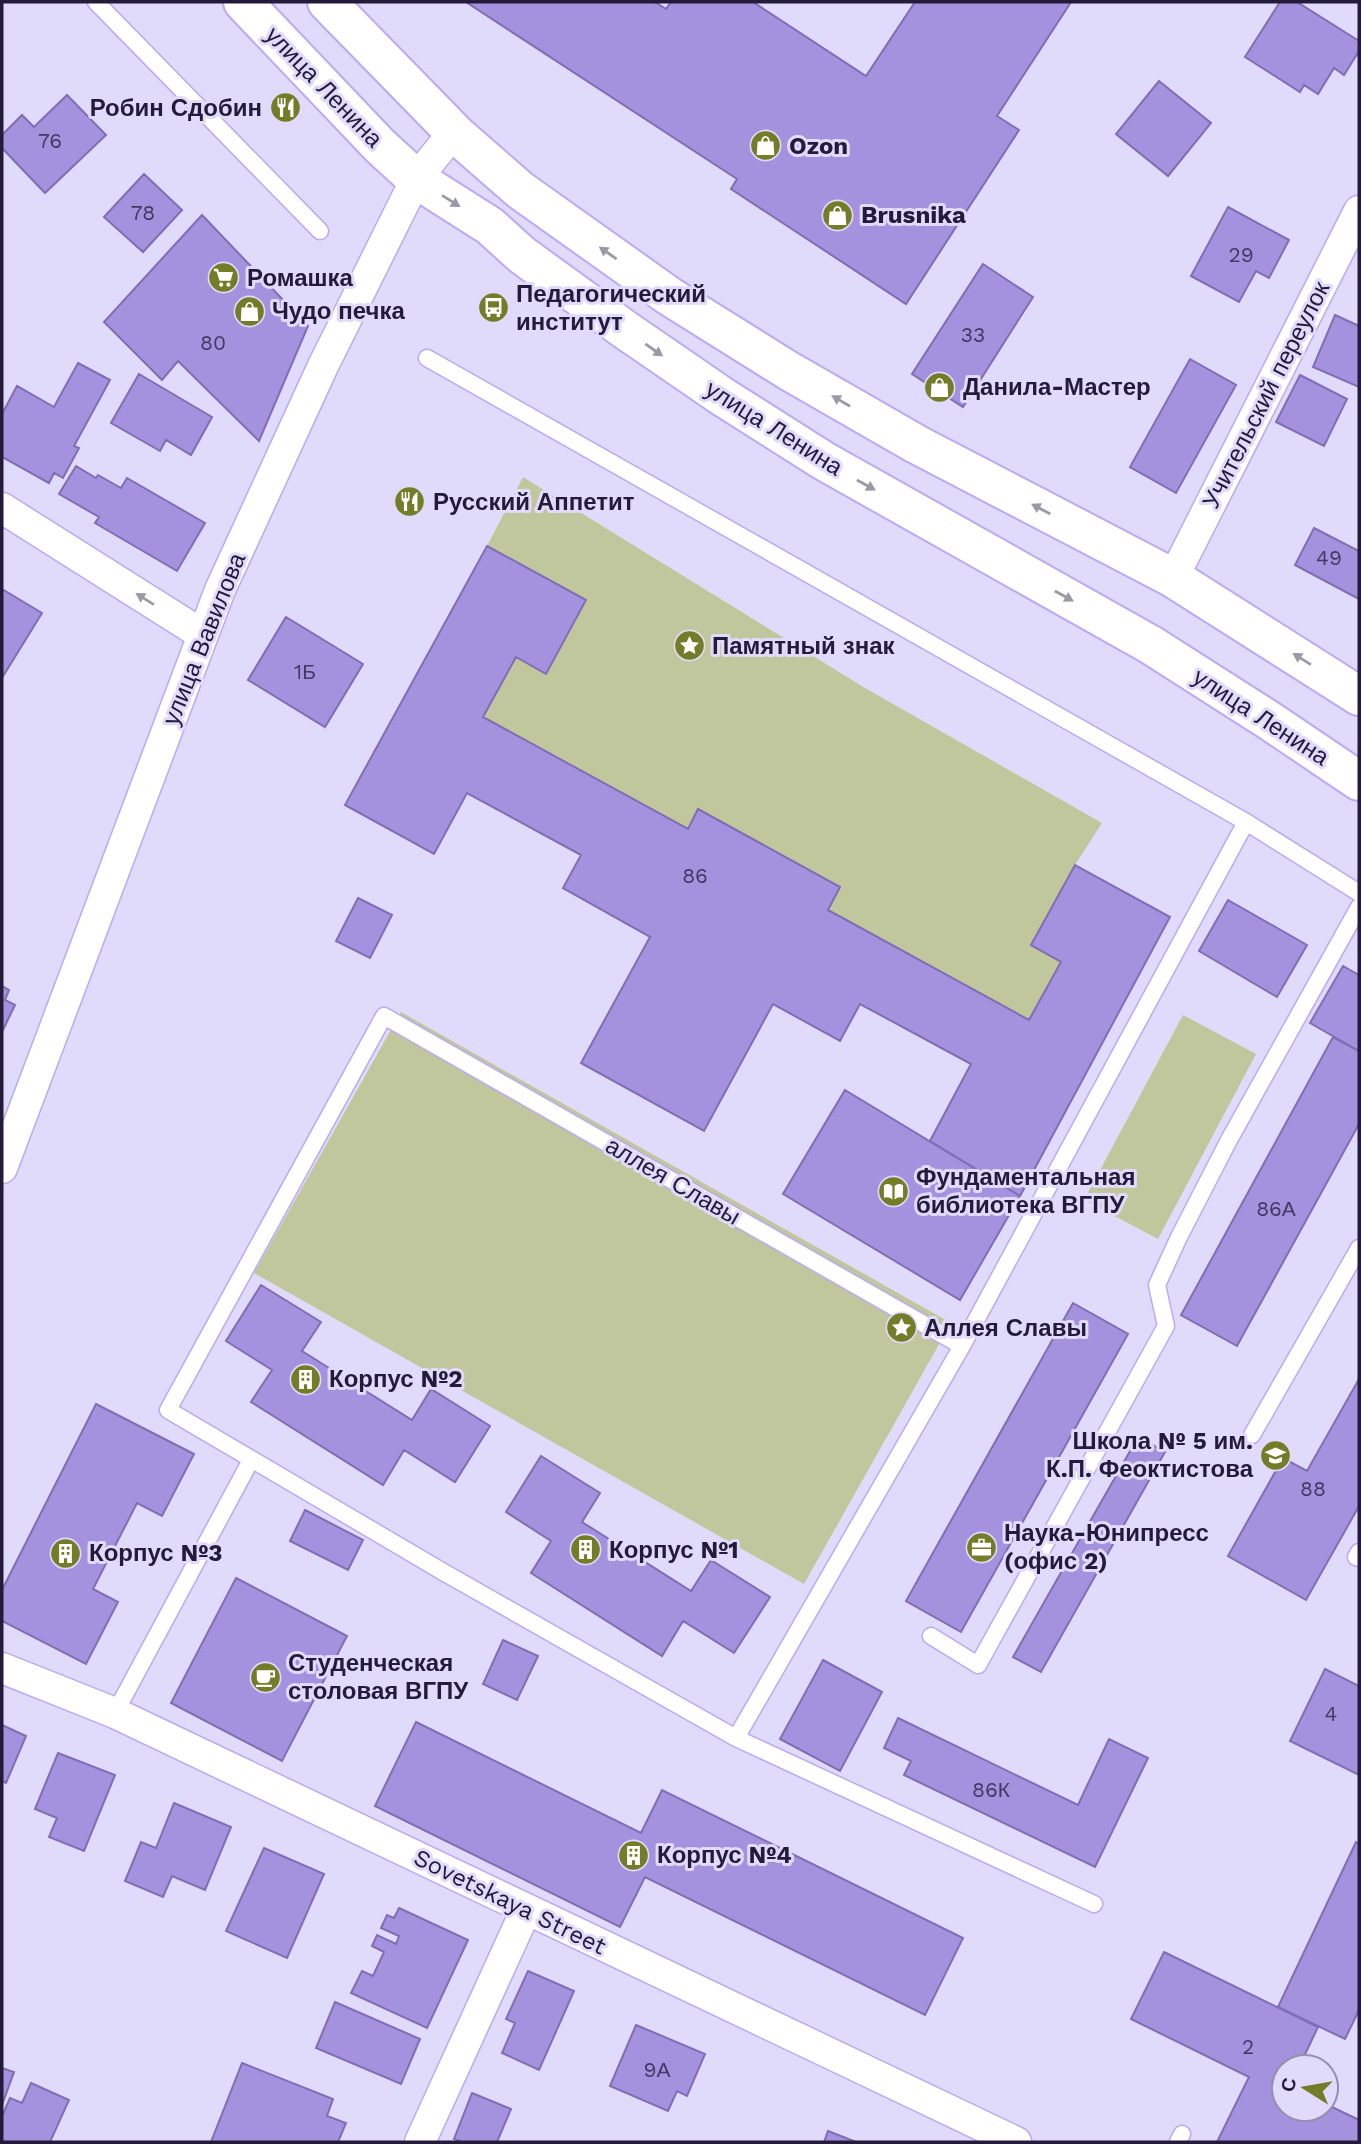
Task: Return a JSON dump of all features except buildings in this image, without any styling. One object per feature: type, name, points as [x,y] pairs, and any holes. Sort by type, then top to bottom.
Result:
[{"type":"main road","name":"улица Ленина","points":[[243,2],[380,146],[416,179],[490,226],[542,270],[723,397],[824,461],[1151,645],[1359,781]]},
{"type":"main road","points":[[327,2],[454,132],[520,190],[669,296],[789,371],[916,444],[1173,578],[1359,696]]},
{"type":"street","name":"улица Вавилова","points":[[2,1168],[7,1138],[220,590],[323,366],[416,179],[454,132]]},
{"type":"street","name":"Учительский переулок","points":[[1173,578],[1359,211]]},
{"type":"street","points":[[2,508],[203,635]]},
{"type":"street","name":"Sovetskaya Street","points":[[2,1668],[115,1713],[526,1910],[977,2134],[1016,2142]]},
{"type":"street","points":[[420,2142],[526,1910]]},
{"type":"lane","points":[[96,2],[320,231]]},
{"type":"lane","points":[[428,358],[1246,822],[1359,893]]},
{"type":"lane","points":[[736,1738],[962,1346],[1246,822]]},
{"type":"lane","points":[[931,1636],[978,1665],[1167,1326],[1157,1285],[1242,1116],[1359,907]]},
{"type":"lane","name":"аллея Славы","points":[[251,1460],[168,1410],[384,1016],[962,1346]]},
{"type":"lane","points":[[1252,1435],[1359,1248]]},
{"type":"lane","points":[[115,1713],[251,1460],[736,1738],[1094,1904]]},
{"type":"lane","points":[[1359,1552],[1356,1557],[1359,1558]]},
{"type":"green space","points":[[523,477],[865,688],[1102,823],[1075,865],[1031,945],[1061,962],[1029,1020],[828,910],[840,887],[698,810],[688,829],[483,717],[516,657],[546,673],[586,601],[487,546]]},
{"type":"green space","points":[[401,1012],[951,1323],[804,1584],[254,1273]]},
{"type":"green space","points":[[1183,1015],[1256,1054],[1158,1239],[1084,1200]]},
{"type":"place","name":"Робин Сдобин","points":[[285,108]]},
{"type":"place","name":"Ozon","points":[[766,146]]},
{"type":"place","name":"Brusnika","points":[[838,215]]},
{"type":"place","name":"Ромашка","points":[[224,278]]},
{"type":"place","name":"Педагогический институт","points":[[493,308]]},
{"type":"place","name":"Чудо печка","points":[[249,311]]},
{"type":"place","name":"Данила-Мастер","points":[[940,387]]},
{"type":"place","name":"Русский Аппетит","points":[[410,502]]},
{"type":"place","name":"Памятный знак","points":[[689,646]]},
{"type":"place","name":"Фундаментальная библиотека ВГПУ","points":[[893,1191]]},
{"type":"place","name":"Аллея Славы","points":[[901,1328]]},
{"type":"place","name":"Корпус №2","points":[[306,1379]]},
{"type":"place","name":"Школа № 5 им. К.П. Феоктистова","points":[[1276,1455]]},
{"type":"place","name":"Наука-Юнипресс (офис 2)","points":[[981,1547]]},
{"type":"place","name":"Корпус №1","points":[[586,1550]]},
{"type":"place","name":"Корпус №3","points":[[66,1553]]},
{"type":"place","name":"Студенческая столовая ВГПУ","points":[[265,1677]]},
{"type":"place","name":"Корпус №4","points":[[634,1855]]}]
